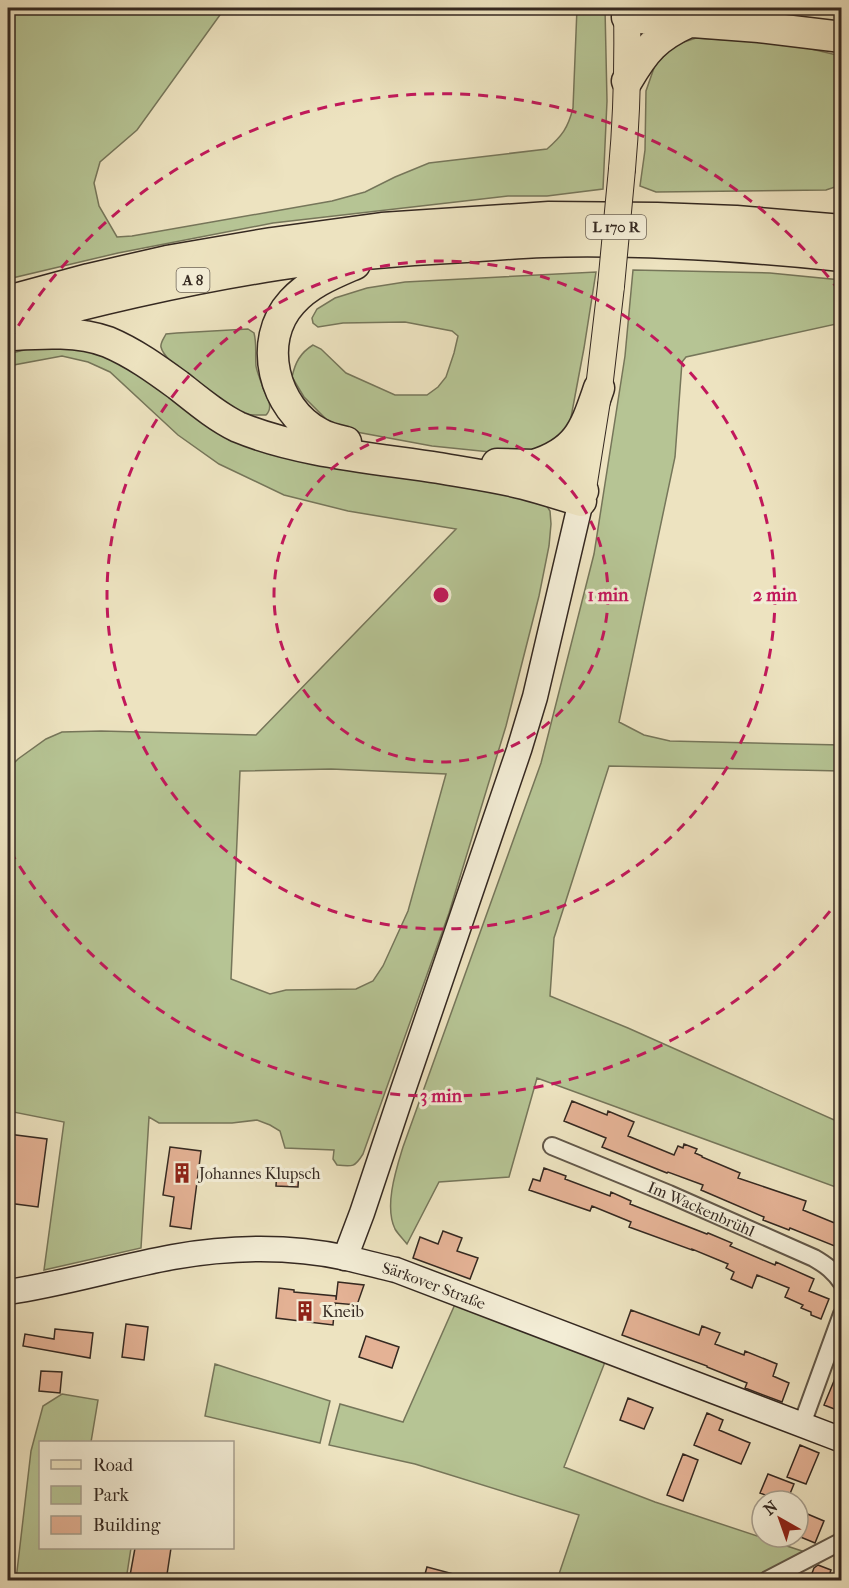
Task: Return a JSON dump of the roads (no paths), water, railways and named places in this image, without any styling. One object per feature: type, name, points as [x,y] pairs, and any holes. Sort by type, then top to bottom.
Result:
[{"type":"highway","points":[[627,12],[755,17],[842,27]]},
{"type":"highway","points":[[627,81],[640,59],[653,44],[669,31],[697,15],[759,27],[842,37]]},
{"type":"highway","name":"A 8","points":[[8,301],[167,261],[272,243],[382,228],[549,217],[736,221],[834,226]]},
{"type":"highway","name":"A 8","points":[[8,324],[97,300],[171,284],[277,265],[382,251],[544,242],[652,243],[842,256]]},
{"type":"highway","points":[[382,251],[312,285],[301,292],[285,310],[277,328],[272,357],[280,391],[292,410],[319,433],[348,443],[446,459],[534,465],[564,471],[577,482],[582,496]]},
{"type":"highway","points":[[8,335],[46,333],[80,336],[106,342],[133,354],[235,425],[268,439],[344,454],[522,483],[582,496]]},
{"type":"highway","points":[[534,465],[548,461],[575,442],[586,424],[598,388]]},
{"type":"main road","name":"L 170 R","points":[[345,1258],[519,750],[535,697],[582,496],[611,286],[626,127],[627,12]]},
{"type":"main road","name":"Särkover Straße","points":[[8,1292],[174,1257],[211,1252],[271,1250],[345,1258],[396,1270],[842,1440]]},
{"type":"street","name":"Im Wackenbrühl","points":[[552,1146],[669,1194],[814,1258],[827,1265],[842,1283]]},
{"type":"street","points":[[802,1424],[842,1314]]},
{"type":"street","points":[[767,1581],[842,1541]]},
{"type":"place","name":"Johannes Klupsch","points":[[182,1173]]},
{"type":"place","name":"Kneib","points":[[305,1311]]}]
